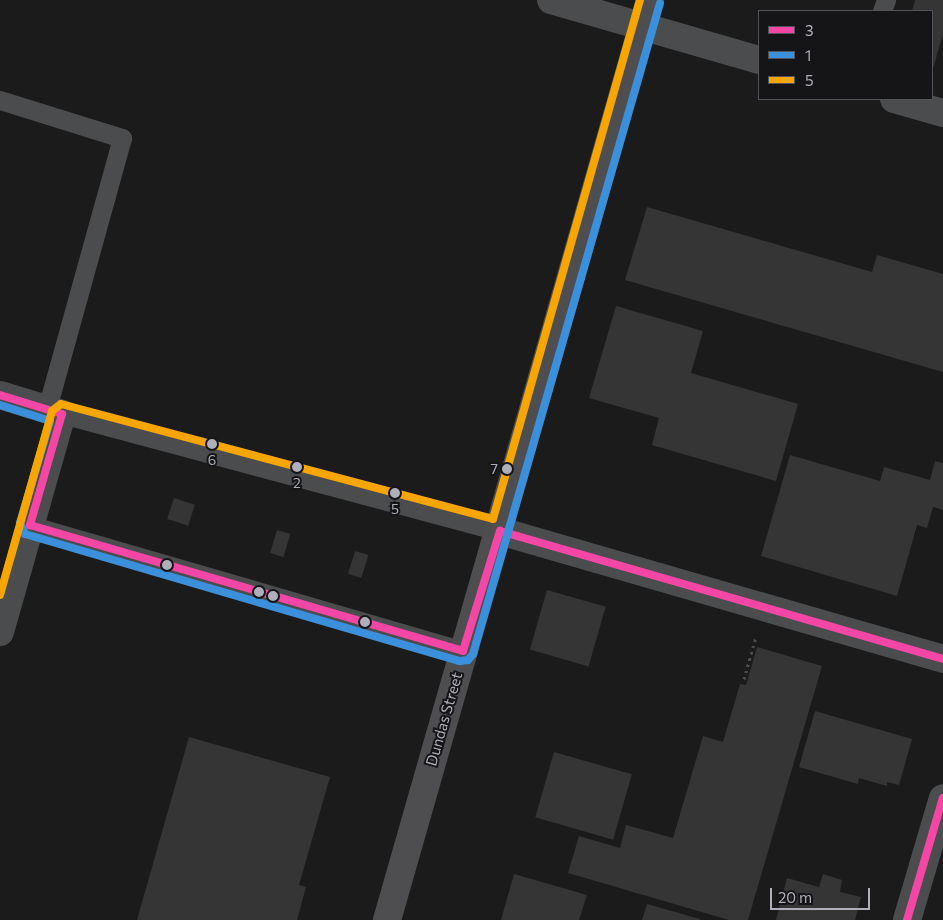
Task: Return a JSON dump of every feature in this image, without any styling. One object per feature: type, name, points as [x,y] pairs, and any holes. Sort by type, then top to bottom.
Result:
[{"type":"main road","name":"Dundas Street","points":[[388,920],[463,650],[500,531],[650,0]]},
{"type":"street","points":[[551,0],[758,60]]},
{"type":"street","points":[[898,100],[943,113]]},
{"type":"street","points":[[0,396],[55,412],[30,525],[0,632]]},
{"type":"street","points":[[500,531],[943,659]]},
{"type":"street","points":[[907,920],[943,798]]},
{"type":"lane","points":[[0,100],[122,138],[55,412],[500,531]]},
{"type":"lane","points":[[30,525],[463,650]]},
{"type":"path","points":[[744,680],[758,627]]},
{"type":"building","points":[[915,0],[943,0],[943,34],[933,69],[933,10],[912,10]]},
{"type":"building","points":[[647,207],[872,272],[877,255],[943,274],[943,372],[625,280]]},
{"type":"building","points":[[616,306],[703,331],[691,373],[798,404],[776,481],[652,445],[659,418],[589,398]]},
{"type":"building","points":[[790,455],[880,481],[884,467],[930,480],[935,461],[943,463],[943,510],[933,507],[927,528],[917,525],[897,596],[761,556]]},
{"type":"building","points":[[174,498],[195,505],[188,526],[167,519]]},
{"type":"building","points":[[277,530],[290,534],[283,557],[270,553]]},
{"type":"building","points":[[355,551],[368,555],[361,578],[348,574]]},
{"type":"building","points":[[547,590],[606,607],[589,666],[530,650]]},
{"type":"building","points":[[757,647],[822,666],[748,920],[729,920],[568,873],[579,836],[620,848],[626,825],[673,838],[703,736],[723,742],[740,684],[746,685]]},
{"type":"building","points":[[815,711],[912,739],[899,785],[887,782],[887,786],[859,778],[858,784],[799,767]]},
{"type":"building","points":[[189,737],[330,777],[299,885],[306,887],[297,920],[137,920]]},
{"type":"building","points":[[554,752],[632,774],[613,840],[535,817]]},
{"type":"building","points":[[514,874],[587,895],[579,920],[501,920]]},
{"type":"building","points":[[823,874],[842,880],[840,892],[861,897],[855,920],[776,920],[787,878],[819,887]]},
{"type":"building","points":[[647,904],[700,919],[700,920],[642,920]]},
{"type":"transit line","name":"5","points":[[0,595],[52,411],[61,404],[493,519],[640,0]]},
{"type":"transit line","name":"1","points":[[0,405],[50,421],[20,523],[25,534],[460,661],[468,660],[473,654],[660,3]]},
{"type":"transit line","name":"3","points":[[0,395],[62,414],[30,525],[463,651],[500,531],[943,659]]},
{"type":"transit line","name":"3","points":[[907,920],[943,798]]},
{"type":"place","name":"6","points":[[212,444]]},
{"type":"place","name":"2","points":[[297,467]]},
{"type":"place","name":"7","points":[[507,469]]},
{"type":"place","name":"5","points":[[395,493]]}]
